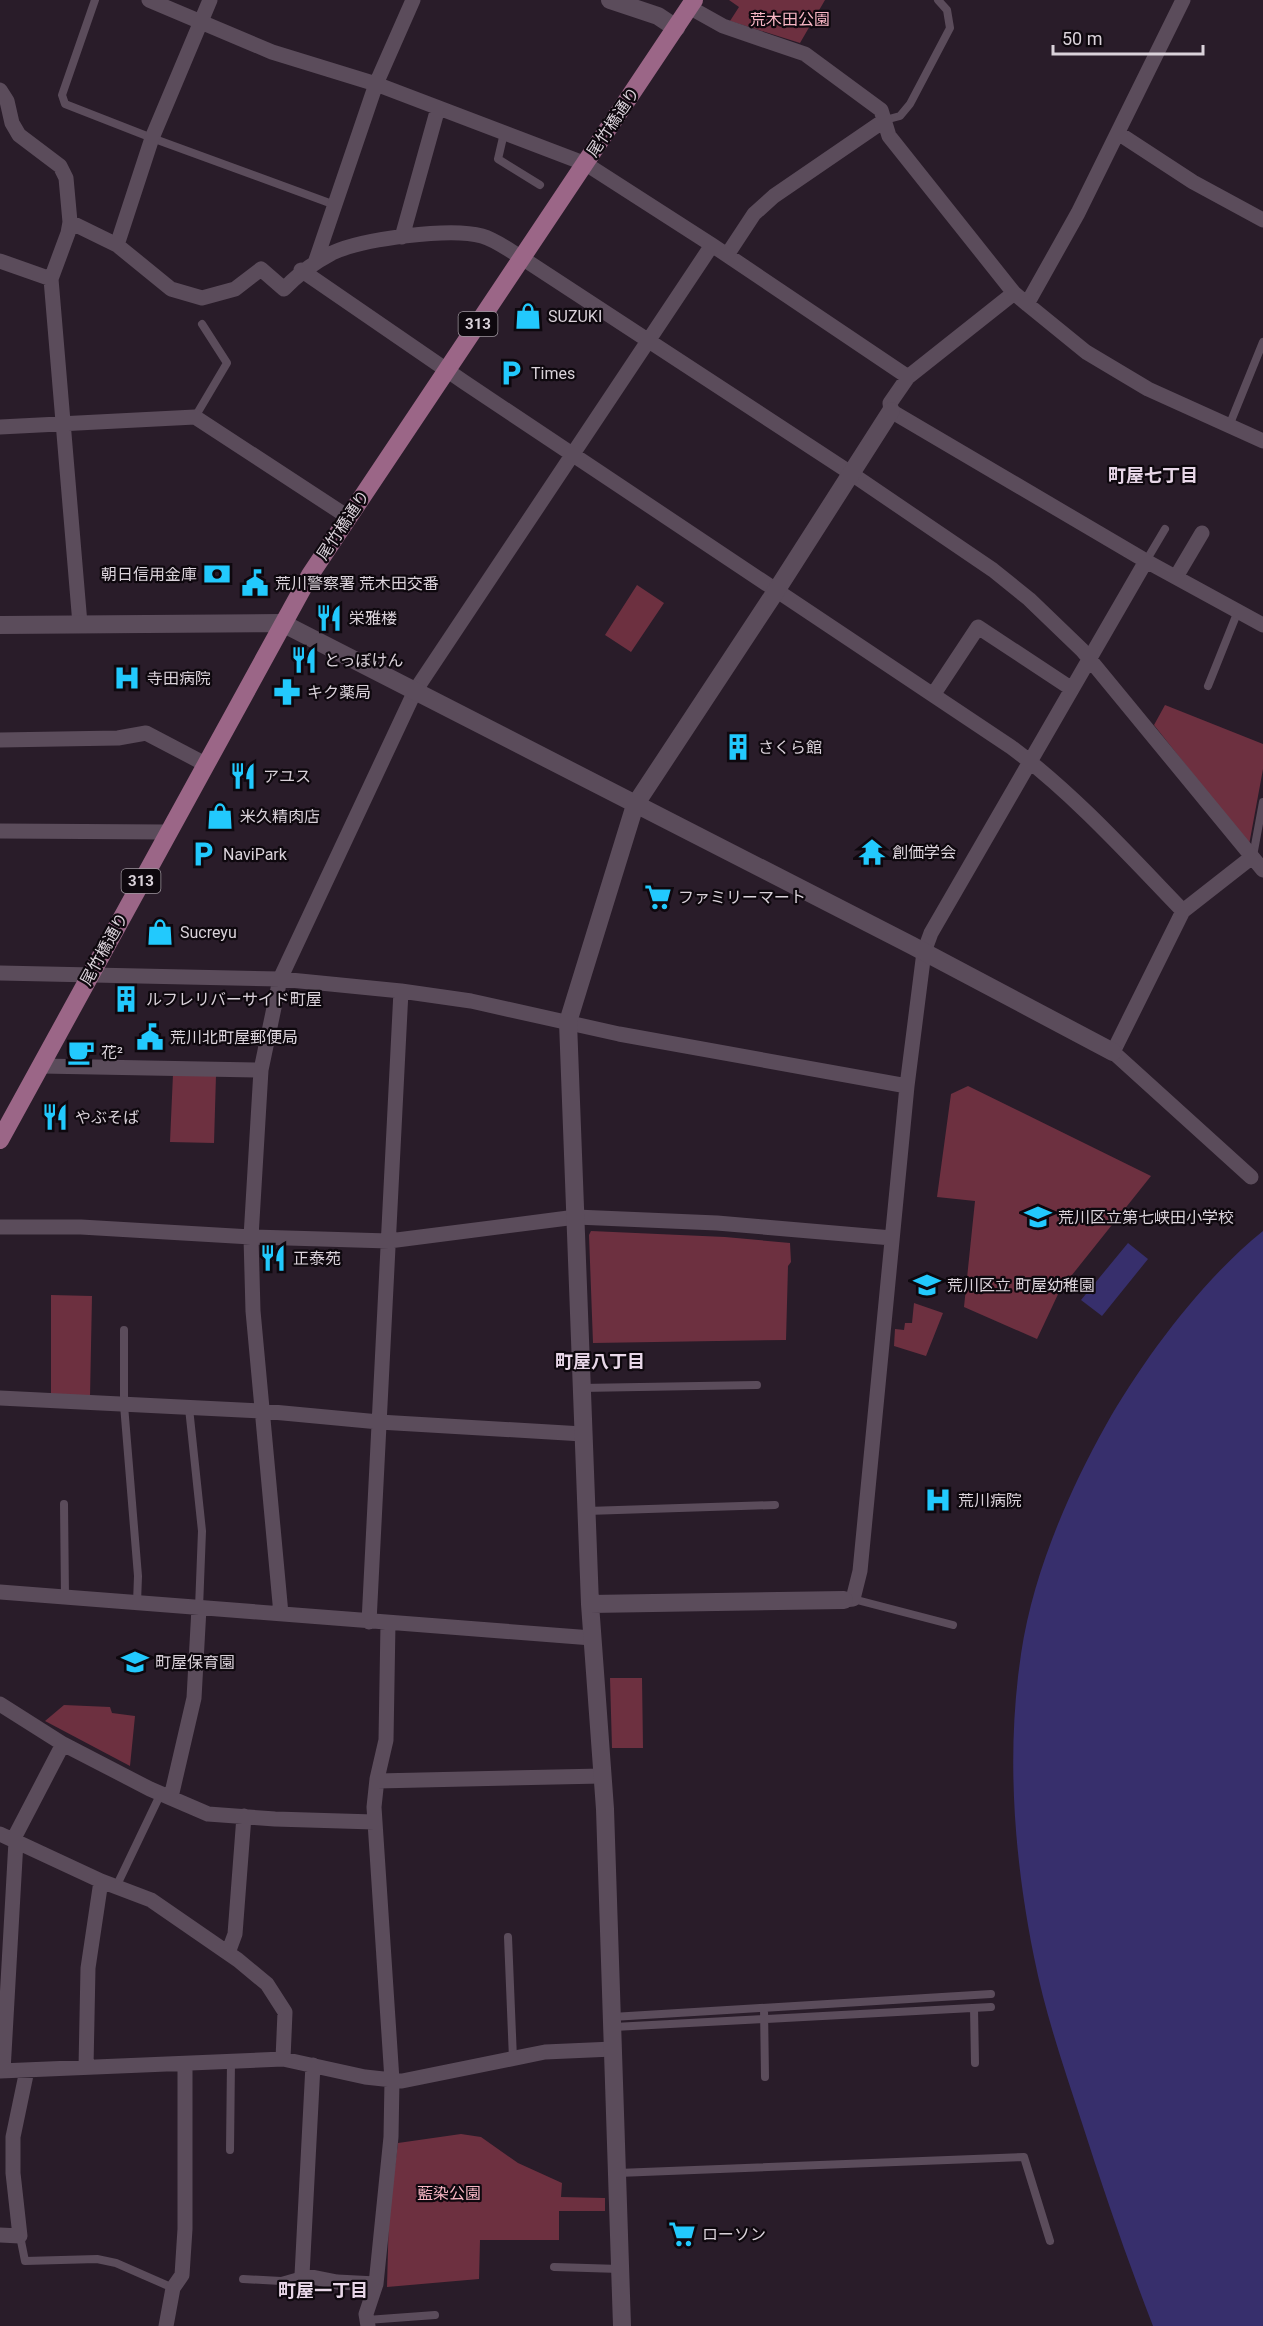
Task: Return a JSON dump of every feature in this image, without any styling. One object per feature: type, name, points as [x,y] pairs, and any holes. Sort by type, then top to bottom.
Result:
[{"type":"main road","name":"尾竹橋通り","points":[[0,1140],[310,575],[691,4]]},
{"type":"street","points":[[149,0],[272,52],[376,84],[586,164],[712,245],[908,377]]},
{"type":"street","points":[[117,245],[152,138],[210,0]]},
{"type":"street","points":[[315,263],[376,84],[413,0]]},
{"type":"street","points":[[610,0],[658,16],[676,28]]},
{"type":"street","points":[[1027,304],[1078,213],[1183,0]]},
{"type":"street","points":[[691,4],[723,26],[805,54],[881,111],[889,136],[1014,293],[1086,352],[1148,388],[1263,441]]},
{"type":"street","points":[[0,90],[8,101],[12,123],[19,135],[60,165],[66,178],[70,222],[51,279],[80,624]]},
{"type":"street","points":[[402,237],[438,108]]},
{"type":"street","points":[[727,255],[754,214],[774,196],[885,120]]},
{"type":"street","points":[[1118,133],[1193,182],[1263,220]]},
{"type":"street","points":[[70,222],[117,245],[171,289],[202,298],[236,289],[261,269],[284,289],[301,270],[333,253],[385,239],[464,232],[494,240],[851,473],[1011,585],[1068,636],[1263,870]]},
{"type":"street","points":[[281,1614],[253,1311],[251,1237],[261,1070],[280,979],[415,691],[571,453],[712,245]]},
{"type":"street","points":[[0,261],[51,279]]},
{"type":"street","points":[[301,270],[1029,761],[1117,842],[1183,910]]},
{"type":"street","points":[[622,2326],[602,1776],[590,1604],[568,1022],[635,805],[891,411],[890,403],[908,377],[1014,293]]},
{"type":"street","points":[[891,411],[1146,561],[1263,625]]},
{"type":"street","points":[[0,427],[195,417],[348,517]]},
{"type":"street","points":[[1176,578],[1202,533]]},
{"type":"street","points":[[590,1604],[848,1599],[860,1571],[907,1086],[924,952],[931,933],[1146,561]]},
{"type":"street","points":[[0,625],[282,623],[924,952],[1113,1052],[1251,1177]]},
{"type":"street","points":[[933,695],[978,627],[1072,689]]},
{"type":"street","points":[[0,740],[118,738],[146,733],[206,764]]},
{"type":"street","points":[[0,831],[167,832]]},
{"type":"street","points":[[1113,1052],[1183,910],[1252,858]]},
{"type":"street","points":[[0,973],[280,979],[401,991],[471,1001],[619,1034],[907,1086]]},
{"type":"street","points":[[369,1622],[401,991]]},
{"type":"street","points":[[41,1066],[261,1070]]},
{"type":"street","points":[[0,1227],[81,1227],[251,1237],[389,1241],[576,1217],[717,1223],[892,1238]]},
{"type":"street","points":[[0,1398],[262,1411],[380,1422],[583,1434]]},
{"type":"street","points":[[0,1592],[592,1638]]},
{"type":"street","points":[[166,1795],[194,1698],[199,1608]]},
{"type":"street","points":[[368,2323],[366,2314],[376,2284],[391,2137],[392,2080],[374,1822],[377,1781],[386,1740],[388,1623]]},
{"type":"street","points":[[0,1704],[63,1744],[208,1814],[374,1822]]},
{"type":"street","points":[[63,1744],[10,1838],[1,2071],[283,2059],[402,2081],[544,2052],[613,2049]]},
{"type":"street","points":[[377,1781],[602,1776]]},
{"type":"street","points":[[228,1953],[235,1934],[244,1816]]},
{"type":"street","points":[[10,1838],[101,1881],[152,1900],[228,1953],[267,1984],[285,2012],[283,2059]]},
{"type":"street","points":[[86,2067],[88,1968],[101,1881]]},
{"type":"street","points":[[166,2326],[172,2288],[182,2275],[185,2229],[185,2064]]},
{"type":"street","points":[[313,2065],[302,2275],[337,2282],[376,2284]]},
{"type":"street","points":[[0,2235],[20,2236],[13,2172],[13,2137],[27,2070]]},
{"type":"lane","points":[[95,0],[62,95],[65,104],[335,205]]},
{"type":"lane","points":[[885,120],[900,116],[910,104],[950,28],[947,10],[938,0]]},
{"type":"lane","points":[[504,133],[498,159],[540,185]]},
{"type":"lane","points":[[195,417],[227,363],[202,324]]},
{"type":"lane","points":[[1229,426],[1263,342]]},
{"type":"lane","points":[[1146,561],[1165,529]]},
{"type":"lane","points":[[1208,686],[1238,611]]},
{"type":"lane","points":[[1252,858],[1263,802]]},
{"type":"lane","points":[[124,1330],[124,1405],[138,1576],[137,1603]]},
{"type":"lane","points":[[581,1388],[757,1385]]},
{"type":"lane","points":[[189,1408],[202,1531],[199,1608]]},
{"type":"lane","points":[[64,1504],[65,1597]]},
{"type":"lane","points":[[586,1511],[775,1505]]},
{"type":"lane","points":[[848,1599],[953,1625]]},
{"type":"lane","points":[[116,1887],[166,1795]]},
{"type":"lane","points":[[508,1937],[513,2058]]},
{"type":"lane","points":[[612,2022],[764,2008],[991,1994]]},
{"type":"lane","points":[[612,2022],[764,2019],[991,2007]]},
{"type":"lane","points":[[764,2008],[765,2077]]},
{"type":"lane","points":[[974,2008],[975,2063]]},
{"type":"lane","points":[[230,2150],[231,2061]]},
{"type":"lane","points":[[617,2173],[1024,2157],[1050,2241]]},
{"type":"lane","points":[[20,2236],[25,2261],[97,2259],[116,2263],[172,2288]]},
{"type":"lane","points":[[554,2267],[620,2269]]},
{"type":"lane","points":[[243,2279],[281,2281],[302,2275]]},
{"type":"lane","points":[[368,2323],[435,2315]]},
{"type":"green space","name":"荒木田公園","points":[[729,0],[825,0],[800,43],[730,21],[739,7]]},
{"type":"green space","points":[[637,585],[664,603],[631,652],[605,635]]},
{"type":"green space","points":[[1165,705],[1263,744],[1263,769],[1249,845],[1154,725]]},
{"type":"green space","points":[[173,1074],[216,1075],[214,1143],[170,1142]]},
{"type":"green space","points":[[968,1086],[1151,1176],[1060,1290],[1037,1339],[964,1307],[975,1201],[937,1197],[951,1094]]},
{"type":"green space","points":[[591,1231],[725,1237],[790,1243],[786,1340],[593,1343],[589,1235]]},
{"type":"green space","points":[[51,1295],[92,1296],[90,1397],[51,1395]]},
{"type":"green space","points":[[914,1303],[943,1313],[926,1356],[894,1346],[895,1329],[904,1330],[905,1323],[912,1323]]},
{"type":"green space","points":[[610,1678],[642,1678],[643,1748],[612,1748]]},
{"type":"green space","points":[[64,1705],[110,1707],[112,1713],[135,1716],[130,1766],[45,1721]]},
{"type":"green space","name":"藍染公園","points":[[461,2134],[481,2137],[518,2163],[562,2183],[561,2197],[605,2198],[605,2211],[559,2211],[559,2240],[480,2240],[479,2279],[387,2287],[389,2212],[398,2143]]},
{"type":"shaded area","points":[[1263,1231],[1263,2326],[1153,2326],[1099,2174],[1055,2040],[1038,1978],[1021,1882],[1014,1806],[1016,1692],[1026,1624],[1043,1565],[1065,1507],[1106,1425],[1138,1373],[1176,1321],[1218,1272]]},
{"type":"shaded area","points":[[1128,1243],[1148,1259],[1102,1316],[1081,1300]]},
{"type":"place","name":"SUZUKI","points":[[528,316]]},
{"type":"place","name":"Times","points":[[511,373]]},
{"type":"place","name":"朝日信用金庫","points":[[217,574]]},
{"type":"place","name":"荒川警察署 荒木田交番","points":[[255,583]]},
{"type":"place","name":"栄雅楼","points":[[329,618]]},
{"type":"place","name":"とっぽけん","points":[[304,660]]},
{"type":"place","name":"寺田病院","points":[[127,678]]},
{"type":"place","name":"キク薬局","points":[[287,692]]},
{"type":"place","name":"さくら館","points":[[738,747]]},
{"type":"place","name":"アユス","points":[[243,776]]},
{"type":"place","name":"米久精肉店","points":[[220,816]]},
{"type":"place","name":"創価学会","points":[[872,852]]},
{"type":"place","name":"NaviPark","points":[[203,854]]},
{"type":"place","name":"ファミリーマート","points":[[658,897]]},
{"type":"place","name":"Sucreyu","points":[[160,932]]},
{"type":"place","name":"ルフレリバーサイド町屋","points":[[126,999]]},
{"type":"place","name":"荒川北町屋郵便局","points":[[150,1037]]},
{"type":"place","name":"花²","points":[[81,1052]]},
{"type":"place","name":"やぶそば","points":[[55,1117]]},
{"type":"place","name":"荒川区立第七峡田小学校","points":[[1038,1217]]},
{"type":"place","name":"正泰苑","points":[[273,1258]]},
{"type":"place","name":"荒川区立 町屋幼稚園","points":[[927,1285]]},
{"type":"place","name":"荒川病院","points":[[938,1500]]},
{"type":"place","name":"町屋保育園","points":[[135,1662]]},
{"type":"place","name":"ローソン","points":[[682,2234]]},
{"type":"district","name":"町屋七丁目","points":[[1153,475]]},
{"type":"district","name":"町屋八丁目","points":[[600,1361]]},
{"type":"district","name":"町屋一丁目","points":[[323,2290]]}]
